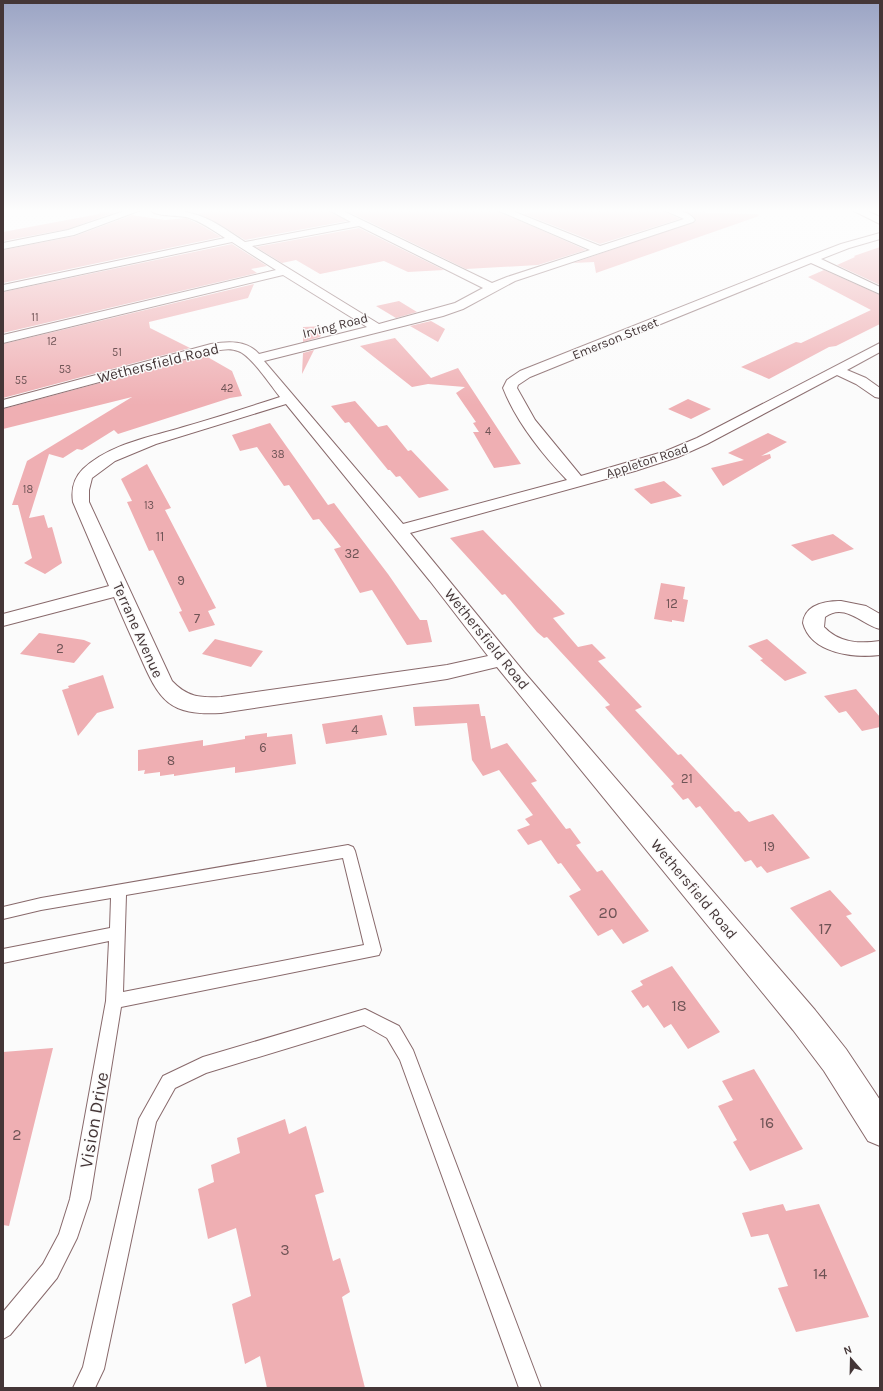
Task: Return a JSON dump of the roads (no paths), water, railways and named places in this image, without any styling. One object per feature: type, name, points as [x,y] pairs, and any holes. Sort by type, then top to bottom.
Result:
[{"type":"street","points":[[3,288],[65,275]]},
{"type":"street","points":[[3,339],[269,275]]},
{"type":"street","points":[[291,275],[378,329]]},
{"type":"street","points":[[466,275],[491,287]]},
{"type":"street","name":"Irving Road","points":[[256,360],[449,310],[491,287],[527,275]]},
{"type":"street","name":"Emerson Street","points":[[578,482],[561,465],[515,401],[510,388],[512,383],[525,374],[771,275]]},
{"type":"street","points":[[845,275],[880,291]]},
{"type":"street","name":"Wethersfield Road","points":[[3,404],[213,347],[229,345],[241,347],[250,352],[502,659],[804,1020],[835,1060],[880,1129]]},
{"type":"street","name":"Appleton Road","points":[[398,531],[652,461],[687,448],[880,347]]},
{"type":"street","points":[[836,370],[861,381],[880,394]]},
{"type":"street","name":"Terrane Avenue","points":[[289,399],[135,447],[107,459],[88,473],[80,487],[80,502],[163,684],[178,700],[190,704],[205,706],[229,704],[447,672],[502,659]]},
{"type":"street","points":[[3,620],[120,589]]},
{"type":"street","points":[[880,623],[870,615],[858,610],[842,607],[830,607],[820,611],[814,616],[813,623],[817,632],[831,643],[846,648],[864,650],[880,648]]},
{"type":"lane","points":[[3,913],[41,904],[348,851],[373,950],[114,1001]]},
{"type":"lane","name":"Vision Drive","points":[[3,1328],[50,1271],[66,1238],[80,1199],[103,1073],[114,1001],[119,890]]},
{"type":"lane","points":[[3,956],[117,933]]},
{"type":"lane","points":[[84,1388],[92,1369],[148,1119],[169,1082],[203,1065],[365,1017],[392,1032],[407,1056],[530,1388]]}]
